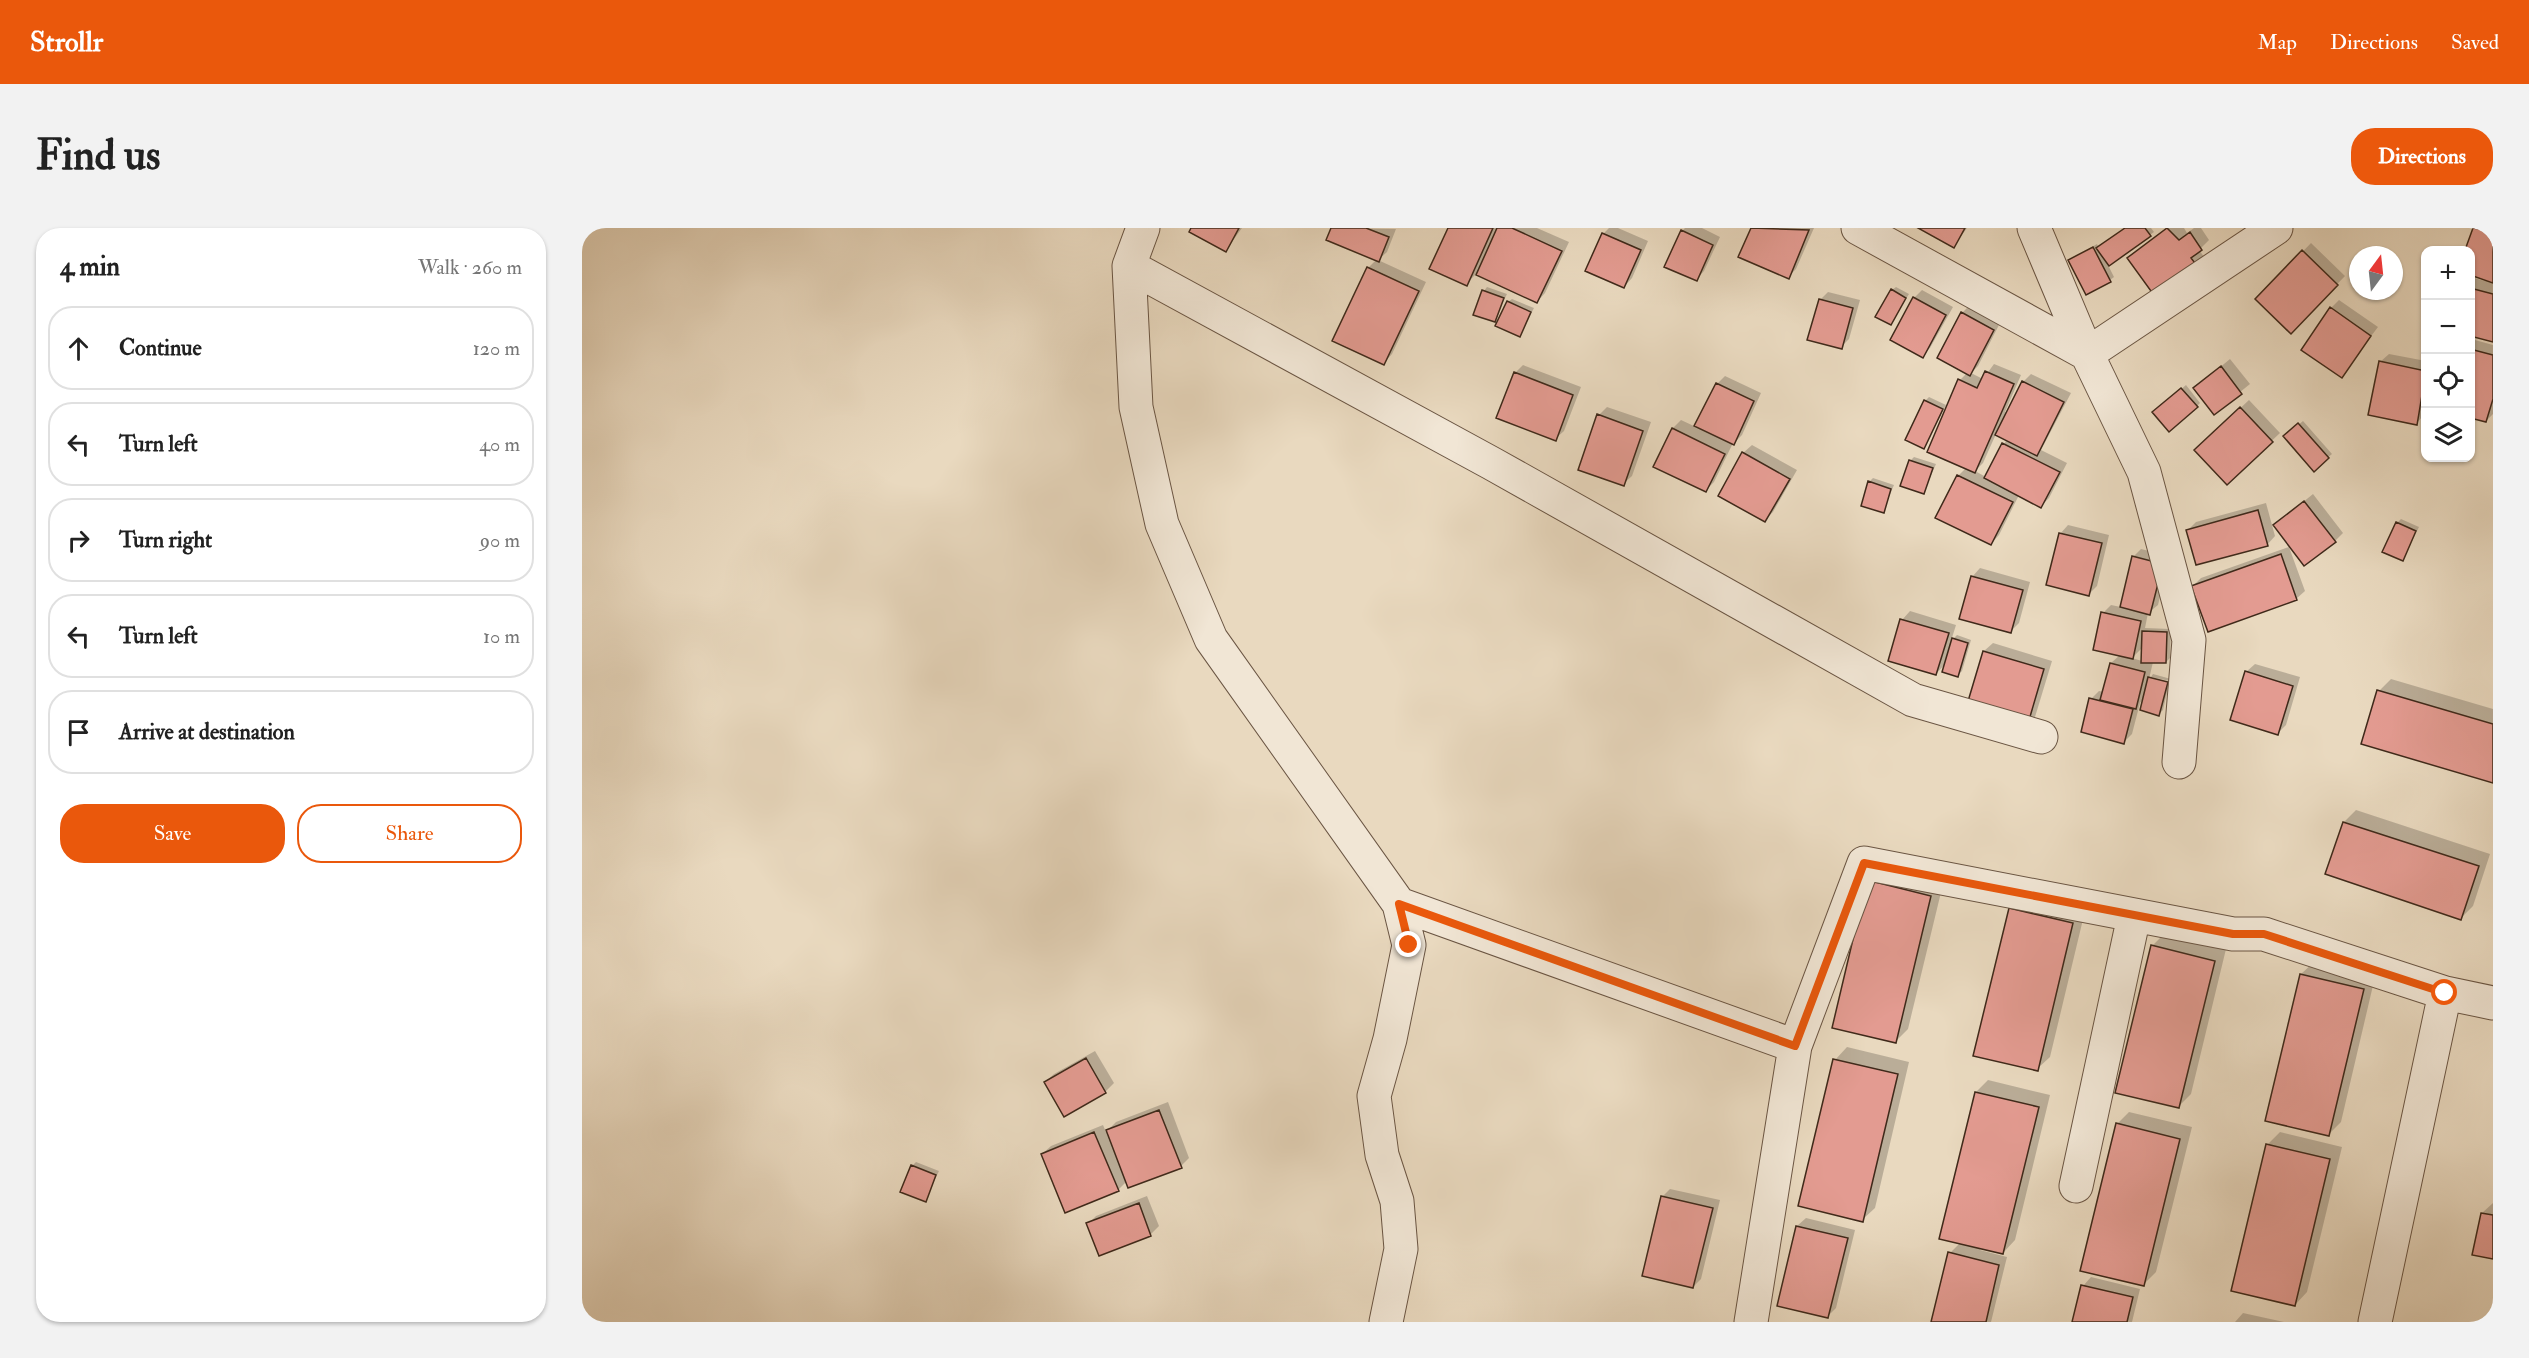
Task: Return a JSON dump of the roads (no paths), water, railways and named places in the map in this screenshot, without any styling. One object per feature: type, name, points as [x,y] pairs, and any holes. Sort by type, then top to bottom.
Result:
[{"type":"street","points":[[1143,228],[1129,266],[1136,407],[1162,524],[1211,639],[1399,904],[1409,945],[1390,1039],[1374,1096],[1382,1155],[1397,1201],[1401,1249],[1386,1322]]},
{"type":"street","points":[[1858,228],[2087,354]]},
{"type":"street","points":[[2034,228],[2087,354],[2144,472],[2189,640],[2179,762]]},
{"type":"street","points":[[2087,354],[2276,228]]},
{"type":"street","points":[[1129,266],[1491,463],[1913,700],[2041,737]]},
{"type":"street","points":[[1751,1322],[1795,1046],[1864,863],[2233,934],[2264,934],[2445,993],[2493,1003]]},
{"type":"street","points":[[1399,904],[1795,1046]]},
{"type":"street","points":[[2076,1186],[2134,916]]},
{"type":"street","points":[[2375,1322],[2445,993]]}]
